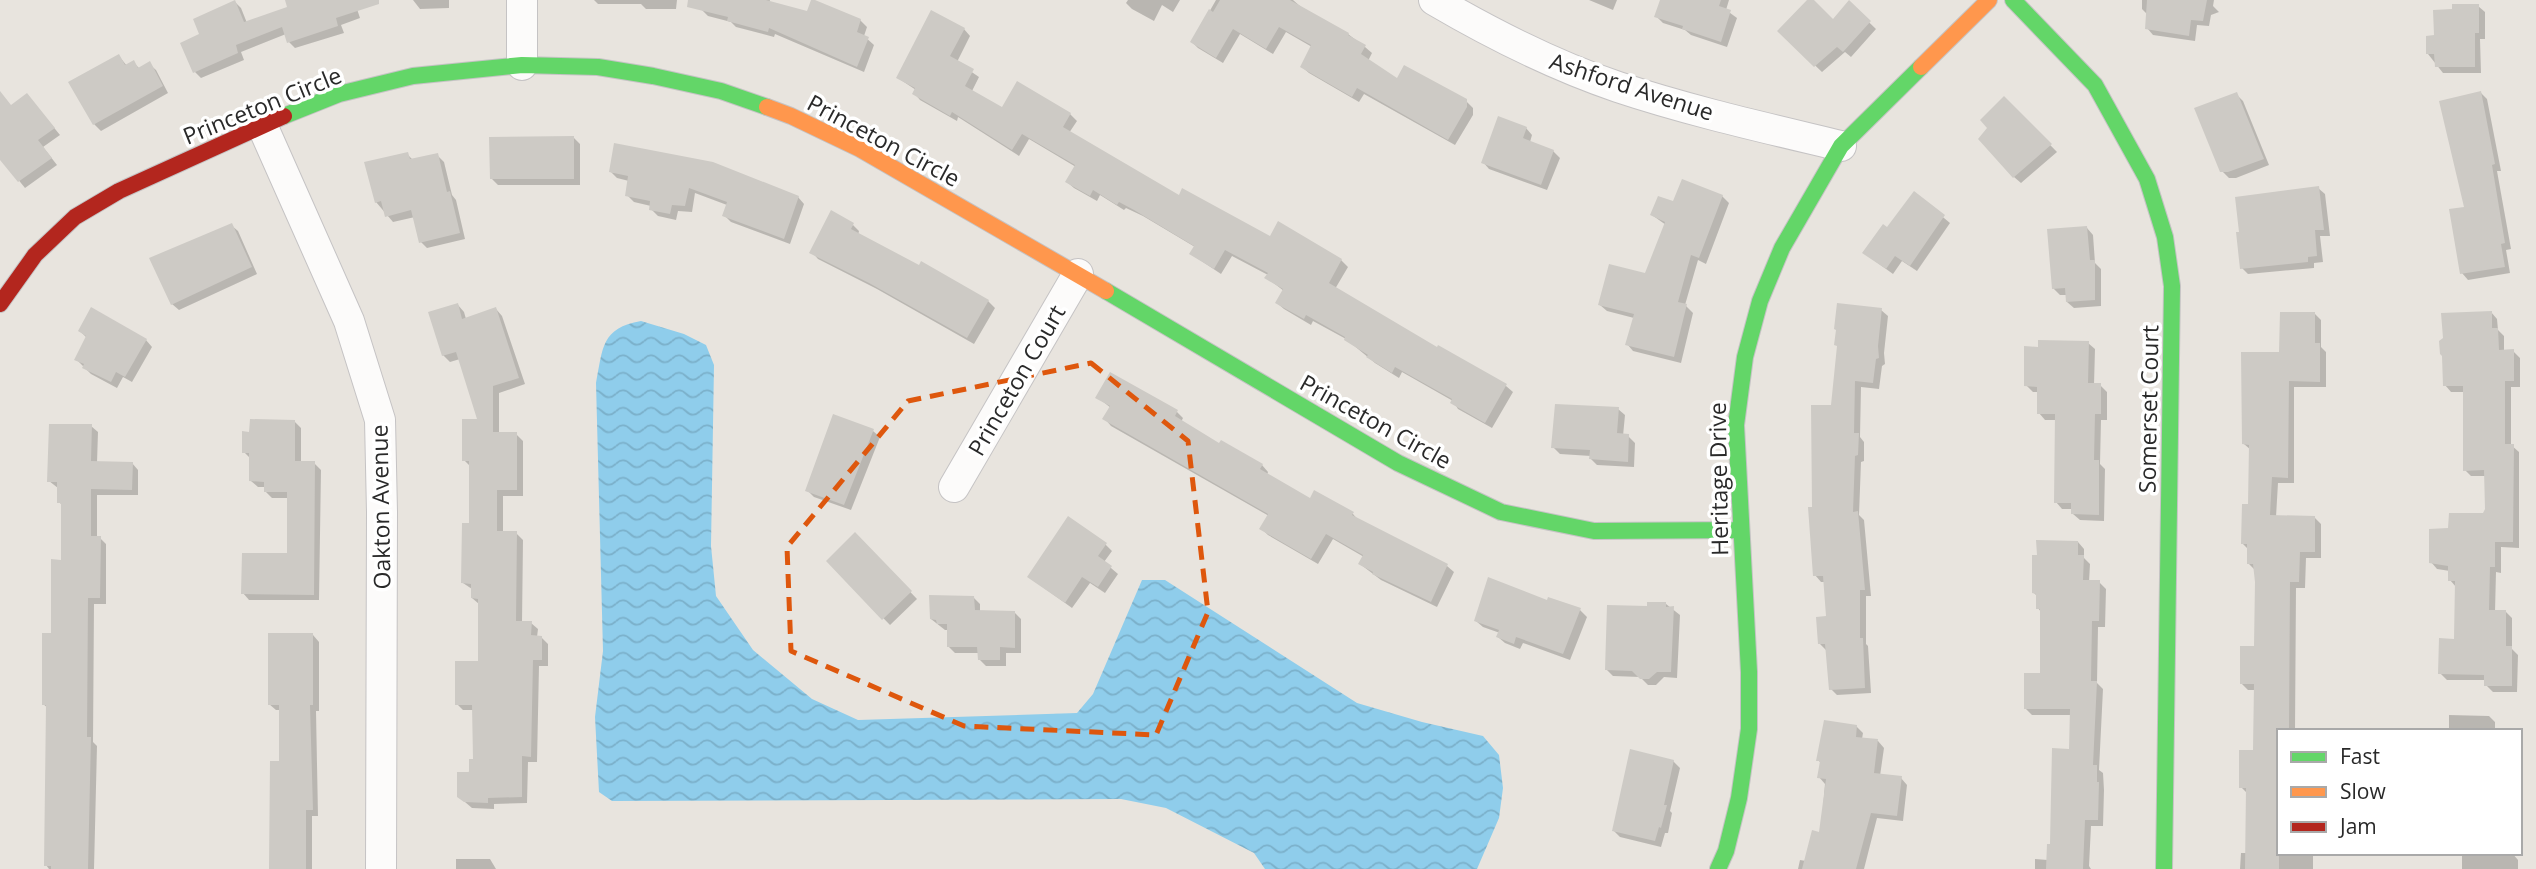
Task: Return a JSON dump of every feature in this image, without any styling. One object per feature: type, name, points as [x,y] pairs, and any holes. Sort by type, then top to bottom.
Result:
[{"type":"street","points":[[522,0],[522,65]]},
{"type":"street","name":"Ashford Avenue","points":[[1434,0],[1520,47],[1617,87],[1841,146]]},
{"type":"street","name":"Heritage Drive","points":[[1718,869],[1726,851],[1739,797],[1749,729],[1749,671],[1736,425],[1750,335],[1767,280],[1782,248],[1841,146],[1989,0]]},
{"type":"street","name":"Somerset Court","points":[[2013,0],[2095,85],[2147,179],[2170,261],[2172,286],[2164,869]]},
{"type":"street","name":"Princeton Circle","points":[[0,303],[36,255],[75,217],[119,191],[262,125],[339,94],[413,76],[522,65],[598,67],[721,91],[791,116],[860,149],[1079,274],[1398,463],[1501,512],[1594,531],[1740,530]]},
{"type":"street","name":"Oakton Avenue","points":[[262,125],[349,321],[380,420],[381,869]]},
{"type":"street","name":"Princeton Court","points":[[954,487],[1079,274]]},
{"type":"highlighted area","points":[[1091,363],[1188,441],[1208,612],[1156,735],[964,726],[791,651],[787,547],[908,401]]},
{"type":"water","points":[[641,321],[684,334],[706,345],[714,365],[711,546],[716,596],[753,650],[812,699],[858,720],[1077,713],[1093,694],[1142,580],[1165,580],[1357,703],[1483,736],[1499,755],[1503,788],[1499,818],[1477,869],[1265,869],[1254,853],[1166,808],[1121,799],[612,801],[599,792],[595,717],[603,651],[596,383],[603,350],[611,334],[628,324]]},
{"type":"building","points":[[235,0],[244,22],[287,7],[285,0],[379,0],[379,4],[336,18],[338,26],[287,43],[282,27],[236,45],[238,53],[193,73],[180,43],[199,34],[193,19]]},
{"type":"building","points":[[688,0],[766,0],[807,11],[811,0],[815,0],[861,19],[857,32],[869,37],[857,67],[769,28],[768,32],[727,21],[728,17],[687,7]]},
{"type":"building","points":[[1220,0],[1290,0],[1366,45],[1361,54],[1397,78],[1404,65],[1467,99],[1467,107],[1448,140],[1357,88],[1352,97],[1300,67],[1311,45],[1279,27],[1266,49],[1233,29],[1216,58],[1190,42],[1209,9],[1213,12]]},
{"type":"building","points":[[1660,0],[1721,0],[1719,6],[1731,10],[1721,42],[1654,17]]},
{"type":"building","points":[[1807,0],[1814,0],[1833,19],[1849,0],[1871,21],[1843,52],[1837,47],[1814,67],[1777,31]]},
{"type":"building","points":[[2147,0],[2207,0],[2203,21],[2191,20],[2189,36],[2145,29]]},
{"type":"building","points":[[2452,4],[2479,4],[2479,33],[2475,33],[2475,67],[2435,67],[2434,54],[2426,54],[2426,36],[2434,35],[2433,10],[2452,9]]},
{"type":"building","points":[[931,10],[965,28],[950,56],[974,69],[965,86],[1002,107],[1017,81],[1071,113],[1063,127],[1179,195],[1182,188],[1270,236],[1278,221],[1342,259],[1329,283],[1437,347],[1438,345],[1507,384],[1485,423],[1450,403],[1452,399],[1395,367],[1392,373],[1366,357],[1368,355],[1344,340],[1345,337],[1306,315],[1304,319],[1275,303],[1283,289],[1264,278],[1268,273],[1225,250],[1214,269],[1189,254],[1194,246],[1134,210],[1119,202],[1117,205],[1093,190],[1090,196],[1065,182],[1075,165],[1022,134],[1012,150],[952,112],[950,116],[912,94],[915,88],[896,78]]},
{"type":"building","points":[[119,54],[125,65],[134,60],[138,68],[150,61],[163,86],[93,125],[68,82]]},
{"type":"building","points":[[0,91],[11,105],[27,93],[55,128],[38,140],[52,158],[18,182],[0,160]]},
{"type":"building","points":[[2481,91],[2495,164],[2492,165],[2505,243],[2501,244],[2505,267],[2460,274],[2449,209],[2464,207],[2439,101]]},
{"type":"building","points":[[2237,92],[2264,159],[2228,172],[2220,172],[2194,108]]},
{"type":"building","points":[[2004,96],[2052,144],[2013,178],[1978,139],[1987,128],[1980,120]]},
{"type":"building","points":[[1498,116],[1527,127],[1523,138],[1554,150],[1541,185],[1481,163]]},
{"type":"building","points":[[574,136],[574,179],[490,179],[489,137]]},
{"type":"building","points":[[614,143],[713,162],[799,196],[784,239],[722,216],[727,202],[689,188],[685,206],[672,205],[670,214],[649,210],[650,201],[625,196],[628,176],[609,172]]},
{"type":"building","points":[[408,152],[410,159],[438,153],[460,233],[419,243],[411,210],[385,217],[381,201],[375,203],[364,162]]},
{"type":"building","points":[[1682,179],[1723,195],[1699,258],[1691,255],[1678,302],[1687,304],[1674,357],[1625,345],[1634,314],[1598,305],[1609,264],[1645,273],[1665,222],[1650,215],[1658,196],[1673,201]]},
{"type":"building","points":[[2319,186],[2324,230],[2315,230],[2317,256],[2308,257],[2308,262],[2240,269],[2235,197]]},
{"type":"building","points":[[1914,191],[1945,215],[1910,266],[1895,256],[1886,269],[1862,253],[1883,224],[1887,227]]},
{"type":"building","points":[[831,210],[854,223],[851,229],[919,265],[921,261],[989,300],[967,338],[809,253]]},
{"type":"building","points":[[232,223],[252,267],[171,305],[149,258]]},
{"type":"building","points":[[2087,226],[2090,260],[2095,260],[2095,300],[2066,302],[2065,288],[2052,289],[2047,229]]},
{"type":"building","points":[[458,303],[462,319],[496,307],[519,378],[493,386],[493,432],[517,432],[517,490],[497,490],[497,531],[517,531],[516,621],[532,621],[531,635],[542,636],[542,660],[533,660],[531,757],[522,756],[522,797],[488,798],[488,803],[464,802],[457,797],[457,772],[469,772],[469,759],[473,759],[472,705],[455,705],[455,661],[478,661],[478,599],[471,598],[471,584],[461,583],[462,523],[469,523],[469,461],[462,461],[462,419],[477,419],[456,352],[442,356],[428,312]]},
{"type":"building","points":[[1837,303],[1882,308],[1879,358],[1876,359],[1873,383],[1855,381],[1854,433],[1859,433],[1858,455],[1855,456],[1853,512],[1858,511],[1865,590],[1860,590],[1860,638],[1863,638],[1865,688],[1829,690],[1825,644],[1818,644],[1816,617],[1826,616],[1823,576],[1813,576],[1808,507],[1812,507],[1811,405],[1831,405],[1837,346],[1834,345],[1834,329]]},
{"type":"building","points":[[91,307],[147,339],[125,377],[116,372],[111,382],[82,368],[84,364],[74,360],[86,336],[78,331]]},
{"type":"building","points":[[2492,311],[2492,328],[2498,328],[2499,350],[2514,349],[2514,381],[2505,381],[2505,444],[2514,444],[2513,542],[2495,542],[2495,567],[2490,567],[2489,610],[2506,610],[2506,646],[2512,646],[2512,686],[2484,686],[2484,675],[2438,674],[2439,638],[2454,639],[2455,581],[2448,581],[2448,566],[2429,563],[2429,529],[2448,528],[2449,513],[2483,513],[2485,509],[2484,470],[2463,471],[2463,386],[2443,386],[2439,341],[2443,338],[2441,313]]},
{"type":"building","points":[[2280,312],[2315,312],[2315,343],[2320,343],[2320,382],[2289,381],[2288,478],[2272,477],[2270,515],[2315,516],[2315,552],[2300,552],[2299,582],[2290,582],[2289,729],[2277,729],[2279,869],[2245,869],[2246,788],[2239,788],[2239,750],[2253,750],[2254,684],[2240,684],[2240,646],[2254,646],[2255,582],[2253,564],[2247,564],[2247,544],[2241,544],[2242,504],[2248,504],[2249,445],[2242,444],[2241,352],[2279,352]]},
{"type":"building","points":[[2038,340],[2089,341],[2088,383],[2101,383],[2101,414],[2095,414],[2094,460],[2099,460],[2099,515],[2071,514],[2071,503],[2054,503],[2055,414],[2037,414],[2037,387],[2024,386],[2024,346],[2038,347]]},
{"type":"building","points":[[1110,372],[1178,410],[1175,416],[1219,443],[1221,440],[1263,464],[1260,469],[1310,498],[1314,490],[1354,512],[1352,515],[1448,564],[1431,602],[1372,574],[1373,572],[1358,564],[1363,555],[1326,534],[1311,559],[1259,529],[1268,514],[1102,419],[1110,406],[1095,398]]},
{"type":"building","points":[[1555,404],[1619,407],[1617,433],[1629,434],[1628,462],[1589,459],[1590,450],[1551,448]]},
{"type":"building","points":[[833,414],[874,429],[844,505],[805,491]]},
{"type":"building","points":[[250,419],[295,420],[295,461],[315,461],[314,595],[241,594],[242,553],[287,553],[287,492],[264,492],[264,482],[249,481],[249,453],[242,453],[242,431],[249,432]]},
{"type":"building","points":[[49,424],[92,424],[91,461],[133,462],[132,490],[91,489],[91,536],[101,536],[100,598],[88,598],[87,737],[91,737],[88,869],[51,869],[51,866],[44,866],[46,705],[42,705],[42,633],[51,633],[51,559],[61,560],[61,503],[57,503],[57,482],[47,482]]},
{"type":"building","points":[[1068,516],[1107,543],[1098,556],[1112,566],[1098,587],[1082,577],[1065,603],[1027,577]]},
{"type":"building","points":[[855,532],[912,591],[882,620],[826,561]]},
{"type":"building","points":[[2036,540],[2078,541],[2078,555],[2084,555],[2083,580],[2100,580],[2099,621],[2092,621],[2091,681],[2097,681],[2093,765],[2097,765],[2099,782],[2098,820],[2085,820],[2083,869],[2046,869],[2047,844],[2050,844],[2052,748],[2069,749],[2070,709],[2024,709],[2024,673],[2040,673],[2040,609],[2036,609],[2036,594],[2032,593],[2032,555],[2037,555]]},
{"type":"building","points":[[1488,577],[1547,600],[1548,597],[1581,608],[1563,654],[1516,637],[1514,644],[1496,637],[1499,630],[1474,621]]},
{"type":"building","points":[[929,595],[974,596],[975,610],[1015,611],[1015,648],[1000,647],[1000,660],[978,660],[977,647],[947,647],[947,624],[937,624],[936,620],[930,619]]},
{"type":"building","points":[[1647,602],[1666,602],[1666,607],[1674,606],[1671,672],[1657,672],[1649,679],[1640,679],[1632,671],[1605,670],[1607,605],[1647,606]]},
{"type":"building","points":[[268,633],[313,633],[313,705],[310,705],[313,810],[306,810],[306,869],[269,869],[270,761],[279,761],[279,705],[268,705]]},
{"type":"building","points":[[1824,720],[1857,725],[1856,737],[1878,739],[1874,773],[1902,776],[1897,816],[1871,813],[1856,869],[1802,869],[1812,830],[1819,832],[1826,779],[1817,778],[1820,761],[1816,761]]},
{"type":"building","points":[[1630,749],[1674,760],[1664,805],[1667,805],[1655,841],[1612,831]]},
{"type":"traffic: fast","points":[[2013,0],[2095,85],[2147,179],[2165,237],[2172,286],[2164,869]]},
{"type":"traffic: fast","points":[[284,116],[339,94],[413,76],[522,65],[598,67],[653,76],[721,91],[767,107]]},
{"type":"traffic: fast","points":[[1718,869],[1726,851],[1739,798],[1749,729],[1749,672],[1736,425],[1745,357],[1760,301],[1782,248],[1841,146],[1921,67]]},
{"type":"traffic: fast","points":[[1106,291],[1398,463],[1501,512],[1594,531],[1740,530]]},
{"type":"traffic: slow","points":[[1921,67],[1989,0]]},
{"type":"traffic: slow","points":[[767,107],[860,149],[1106,291]]},
{"type":"traffic: jam","points":[[0,304],[35,255],[75,217],[119,191],[284,116]]}]
